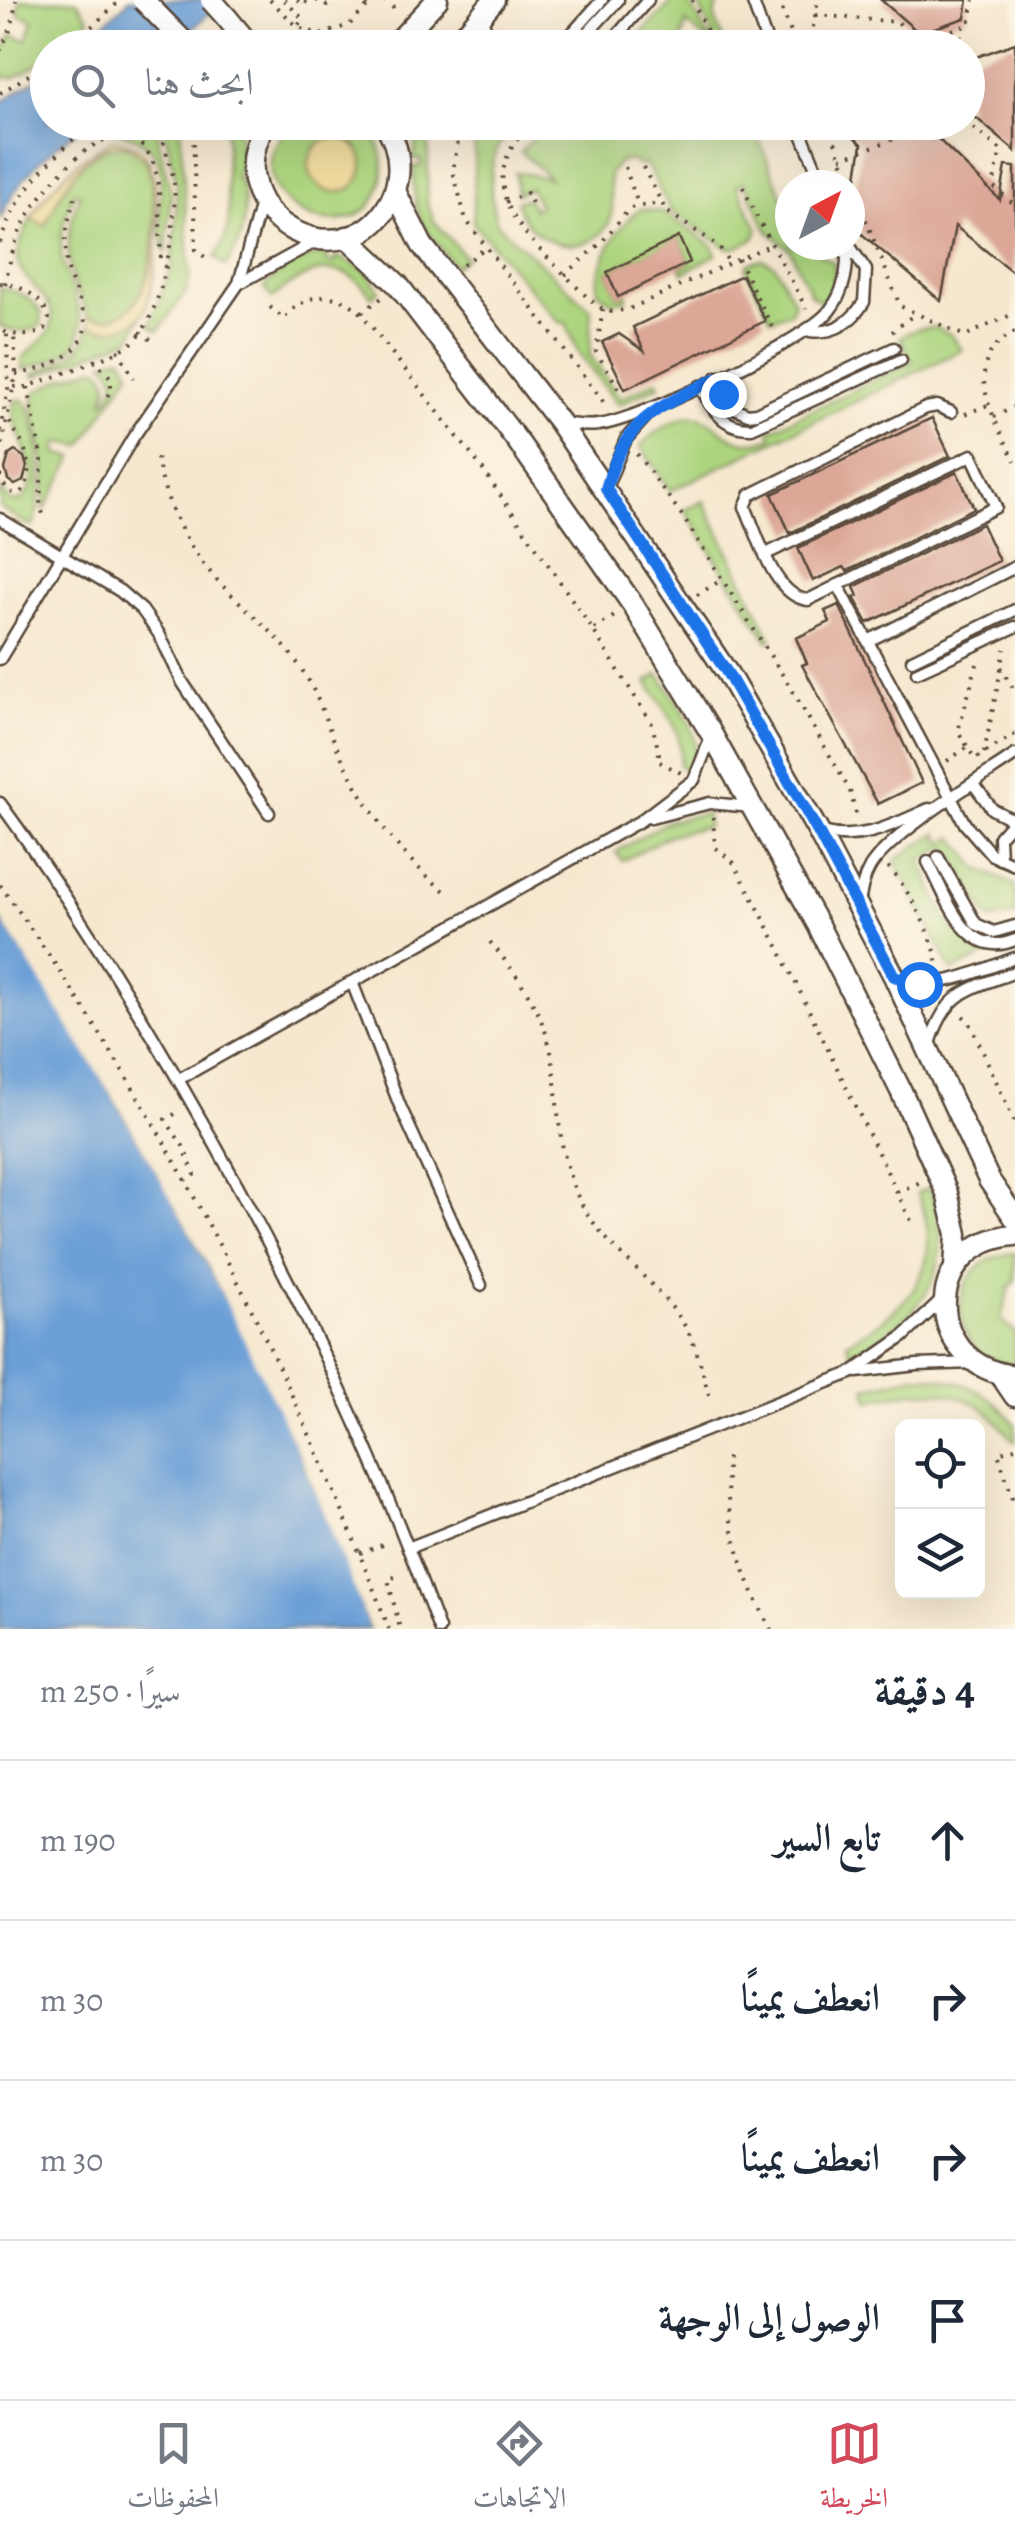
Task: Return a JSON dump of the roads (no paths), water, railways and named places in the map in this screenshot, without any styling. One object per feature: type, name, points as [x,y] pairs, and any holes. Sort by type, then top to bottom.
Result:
[{"type":"street","points":[[143,0],[172,30]]},
{"type":"street","points":[[210,0],[237,30]]},
{"type":"street","points":[[409,30],[437,0]]},
{"type":"street","points":[[469,30],[488,8]]},
{"type":"street","points":[[257,140],[252,176],[261,202],[286,228],[320,240],[348,236],[376,219],[395,191],[398,155],[395,140]]},
{"type":"street","points":[[395,191],[422,245],[559,422],[728,674],[859,908],[988,1180],[1015,1218]]},
{"type":"street","points":[[348,236],[398,285],[460,362],[633,606],[711,733],[860,1008],[948,1194],[956,1234],[955,1268]]},
{"type":"street","points":[[1015,1236],[988,1240],[964,1256],[945,1296],[948,1326],[963,1352],[974,1362],[1008,1375],[1015,1396]]},
{"type":"lane","points":[[574,30],[602,0]]},
{"type":"lane","points":[[590,30],[618,0]]},
{"type":"lane","points":[[622,30],[648,0]]},
{"type":"lane","points":[[752,0],[763,30]]},
{"type":"lane","points":[[805,140],[817,170]]},
{"type":"lane","points":[[0,660],[142,423],[239,283],[261,202]]},
{"type":"lane","points":[[239,283],[320,240]]},
{"type":"lane","points":[[559,422],[600,425],[650,411],[809,330],[838,299],[847,260]]},
{"type":"lane","points":[[809,330],[820,332],[841,326],[864,302],[868,280],[859,260]]},
{"type":"lane","points":[[717,378],[732,408],[756,414],[894,348]]},
{"type":"lane","points":[[700,386],[720,418],[734,426],[752,428],[901,360]]},
{"type":"lane","points":[[766,554],[972,455],[996,507],[808,600],[790,596],[780,584],[766,554],[745,507],[750,494],[926,408],[938,406],[951,412]]},
{"type":"lane","points":[[606,489],[622,447],[650,411]]},
{"type":"lane","points":[[0,519],[120,590],[142,610],[160,634],[183,683],[269,813]]},
{"type":"lane","points":[[868,640],[1015,567]]},
{"type":"lane","points":[[838,585],[936,768],[948,800],[977,841],[1015,865]]},
{"type":"lane","points":[[912,660],[1015,610]]},
{"type":"lane","points":[[917,672],[1015,627]]},
{"type":"lane","points":[[178,1080],[640,821],[694,780],[711,733]]},
{"type":"lane","points":[[859,908],[864,882],[876,859],[948,800],[1015,754]]},
{"type":"lane","points":[[974,783],[992,809],[1014,821],[999,837],[1000,859]]},
{"type":"lane","points":[[818,832],[859,836],[948,800]]},
{"type":"lane","points":[[0,802],[78,916],[178,1080],[286,1272],[358,1425],[439,1629]]},
{"type":"lane","points":[[640,821],[710,802],[754,808]]},
{"type":"lane","points":[[1015,926],[994,932],[976,924],[933,860],[973,938],[989,946],[1015,940]]},
{"type":"lane","points":[[894,976],[919,984],[940,982],[1011,960],[1014,972],[964,992],[945,1007],[928,1050]]},
{"type":"lane","points":[[352,982],[408,1124],[481,1285]]},
{"type":"lane","points":[[408,1548],[851,1373],[903,1336],[945,1296]]},
{"type":"lane","points":[[851,1373],[974,1362]]},
{"type":"water","points":[[129,0],[224,0],[191,30],[98,30]]},
{"type":"water","points":[[30,83],[30,140],[65,140],[25,178],[0,220],[0,103]]},
{"type":"water","points":[[0,917],[107,1087],[206,1262],[295,1443],[370,1629],[0,1629]]}]
